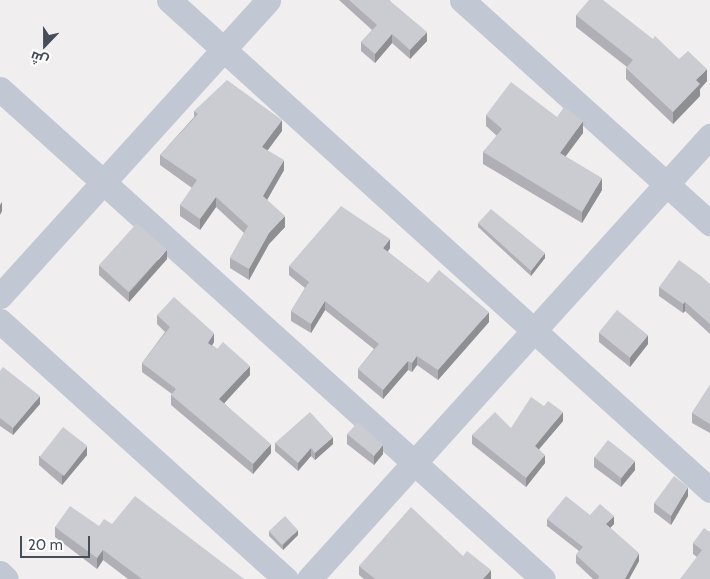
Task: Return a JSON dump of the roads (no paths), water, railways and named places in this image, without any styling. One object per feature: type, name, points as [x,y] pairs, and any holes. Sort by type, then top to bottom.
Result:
[{"type":"street","points":[[168,0],[710,490]]},
{"type":"street","points":[[0,296],[268,0]]},
{"type":"street","points":[[462,0],[710,222]]},
{"type":"street","points":[[0,89],[543,579]]},
{"type":"street","points":[[309,579],[710,136]]},
{"type":"street","points":[[0,320],[286,579]]},
{"type":"street","points":[[0,573],[6,579]]}]
